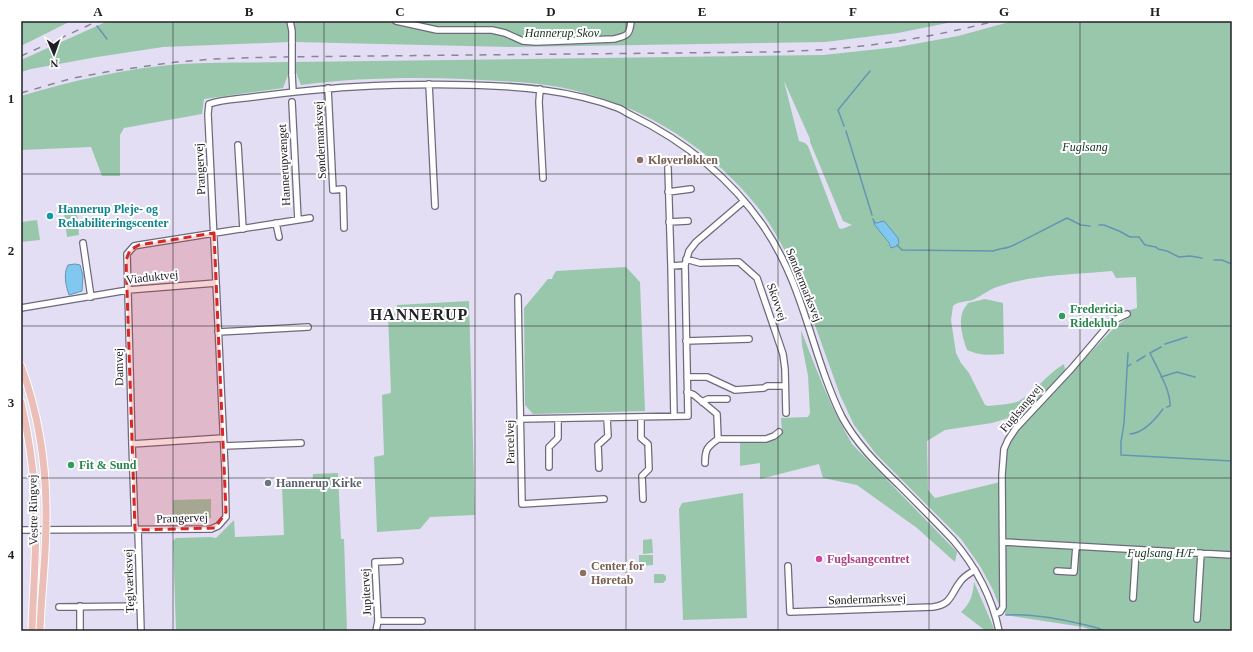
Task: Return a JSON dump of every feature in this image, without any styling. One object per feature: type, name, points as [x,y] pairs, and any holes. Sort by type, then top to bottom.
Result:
[{"type":"main road","name":"Vestre Ringvej","points":[[21,366],[31,400],[42,460],[46,494],[46,530],[40,631]]},
{"type":"main road","name":"Vestre Ringvej","points":[[21,402],[32,461],[35,496],[36,530],[32,631]]},
{"type":"street","points":[[290,21],[292,31],[293,92]]},
{"type":"street","points":[[396,21],[437,30],[492,30],[505,33],[523,41],[536,42],[614,39],[627,35],[630,30],[631,21]]},
{"type":"street","points":[[429,84],[435,206]]},
{"type":"street","name":"Søndermarksvej","points":[[210,104],[328,88],[429,84],[540,89],[583,98],[619,108],[666,134],[702,160],[731,186],[772,239],[790,273],[802,303],[833,397],[849,428],[870,456],[954,540],[969,560],[986,591],[995,614],[999,631]]},
{"type":"street","name":"Søndermarksvej","points":[[328,88],[333,190],[343,189],[344,228]]},
{"type":"street","points":[[540,89],[539,102],[543,178]]},
{"type":"street","name":"Hannerupvænget","points":[[292,102],[298,220]]},
{"type":"street","name":"Prangervej","points":[[21,530],[211,529],[218,526],[226,517],[208,114],[210,104]]},
{"type":"street","name":"Hannerupvænget","points":[[286,110],[292,109]]},
{"type":"street","points":[[238,146],[243,229]]},
{"type":"street","points":[[668,168],[674,416]]},
{"type":"street","points":[[668,192],[691,189]]},
{"type":"street","points":[[520,419],[688,416],[686,259],[696,242],[744,201]]},
{"type":"street","name":"Hannerupvænget","points":[[214,233],[310,218]]},
{"type":"street","points":[[669,222],[688,221]]},
{"type":"street","points":[[276,223],[279,237]]},
{"type":"street","points":[[128,290],[126,260],[127,254],[134,246],[214,233]]},
{"type":"street","points":[[83,243],[91,296]]},
{"type":"street","name":"Skovvej","points":[[686,259],[700,263],[739,262],[757,278],[783,354],[785,369],[786,413]]},
{"type":"street","points":[[671,266],[685,265]]},
{"type":"street","name":"Viaduktvej","points":[[21,308],[128,290],[216,283]]},
{"type":"street","name":"Damvej","points":[[128,290],[132,459],[137,530]]},
{"type":"street","name":"Parcelvej","points":[[518,297],[522,504],[604,499]]},
{"type":"street","name":"Fuglsangvej","points":[[995,614],[1000,612],[1003,607],[1002,475],[1004,450],[1008,440],[1016,428],[1072,368],[1112,322],[1127,314]]},
{"type":"street","points":[[218,332],[308,327]]},
{"type":"street","points":[[686,341],[749,340]]},
{"type":"street","points":[[687,377],[706,377],[735,390],[764,388],[767,386],[785,386]]},
{"type":"street","points":[[687,392],[694,395],[718,414],[718,439]]},
{"type":"street","points":[[702,402],[708,399],[727,399]]},
{"type":"street","points":[[641,417],[641,438],[648,444],[649,469],[642,476],[643,499]]},
{"type":"street","points":[[598,468],[598,445],[608,436],[607,418]]},
{"type":"street","points":[[550,467],[549,447],[558,438],[558,419]]},
{"type":"street","points":[[705,463],[705,455],[708,446],[718,439],[766,439],[779,432]]},
{"type":"street","points":[[132,444],[223,438]]},
{"type":"street","points":[[224,446],[301,443]]},
{"type":"street","name":"Teglværksvej","points":[[137,530],[141,631]]},
{"type":"street","points":[[1003,542],[1232,555]]},
{"type":"street","points":[[1057,571],[1074,572],[1076,546]]},
{"type":"street","points":[[1133,598],[1136,550]]},
{"type":"street","points":[[1197,619],[1201,553]]},
{"type":"street","name":"Jupitervej","points":[[376,631],[378,621],[375,562],[400,561]]},
{"type":"street","name":"Søndermarksvej","points":[[788,566],[790,612],[940,606],[948,602],[960,582],[975,570]]},
{"type":"street","points":[[80,606],[80,631]]},
{"type":"street","points":[[59,607],[140,606]]},
{"type":"street","name":"Jupitervej","points":[[378,621],[422,621]]},
{"type":"highlighted area","points":[[214,233],[226,512],[215,528],[135,530],[126,260],[130,250],[139,245]]},
{"type":"green space","points":[[21,21],[71,21],[21,46]]},
{"type":"green space","points":[[108,21],[287,21],[290,29],[289,42],[163,47],[97,57],[21,72],[21,60]]},
{"type":"green space","name":"Hannerup Skov","points":[[293,21],[957,21],[898,33],[825,42],[513,47],[295,42]]},
{"type":"green space","points":[[1013,21],[1232,21],[1232,631],[1094,631],[1083,627],[1005,615],[1004,475],[1007,450],[1016,430],[1115,327],[1127,318],[1126,311],[1137,308],[1136,277],[1116,278],[1112,271],[1039,277],[997,287],[973,300],[960,302],[953,306],[951,320],[956,353],[961,363],[969,373],[985,405],[999,405],[1019,401],[1064,364],[1065,370],[1064,373],[1025,413],[992,423],[945,430],[927,441],[928,490],[935,498],[1000,482],[1000,608],[993,590],[980,566],[961,539],[876,454],[854,425],[840,395],[797,275],[768,221],[735,182],[688,142],[662,125],[635,111],[577,91],[546,85],[505,81],[423,78],[362,79],[301,85],[295,70],[295,62],[823,55],[898,47],[958,36]],"holes":[[[784,81],[810,139],[843,221],[852,225],[842,229],[839,228],[808,146],[799,141]],[[883,221],[891,248],[874,222],[879,223]]]},
{"type":"green space","points":[[290,62],[290,70],[283,88],[204,99],[202,114],[124,128],[120,135],[120,176],[102,176],[91,147],[21,150],[21,96],[59,85],[99,76],[160,66],[194,63]]},
{"type":"green space","points":[[77,212],[79,235],[67,237],[64,214]]},
{"type":"green space","points":[[37,220],[40,240],[21,242],[21,222]]},
{"type":"green space","points":[[626,267],[640,282],[645,411],[533,414],[525,405],[524,308],[548,279],[552,279],[556,271]]},
{"type":"green space","points":[[985,299],[1003,303],[1004,354],[981,354],[967,350],[965,346],[961,326],[963,310],[968,303]]},
{"type":"green space","points":[[469,301],[475,515],[430,517],[420,529],[377,532],[374,457],[384,455],[382,395],[391,393],[388,314],[397,313],[397,305]]},
{"type":"green space","points":[[801,330],[818,374],[852,444],[957,552],[955,562],[917,528],[857,485],[823,478],[819,464],[760,479],[760,463],[740,466],[740,442],[762,442],[772,439],[782,432],[781,418],[808,417],[810,413],[808,376],[802,345]]},
{"type":"green space","points":[[338,473],[341,539],[344,539],[347,631],[176,631],[173,541],[176,538],[216,538],[234,520],[235,537],[284,535],[282,487],[312,484],[313,474]]},
{"type":"green space","points":[[743,493],[747,618],[683,620],[679,509],[682,503]]},
{"type":"green space","points":[[211,499],[211,518],[173,519],[173,500]]},
{"type":"green space","points":[[652,539],[653,553],[643,554],[643,540]]},
{"type":"green space","points":[[639,555],[653,555],[653,565],[639,566]]},
{"type":"green space","points":[[654,574],[663,574],[666,576],[666,580],[663,583],[654,583]]},
{"type":"green space","points":[[974,582],[994,631],[986,631],[961,612],[967,606],[973,591]]},
{"type":"water","points":[[883,221],[898,238],[899,243],[897,246],[891,248],[889,243],[874,224],[874,222],[877,223]]},
{"type":"water","points":[[68,265],[80,265],[83,275],[82,291],[69,295],[65,276],[66,269]]},
{"type":"waterway","points":[[97,26],[107,39]]},
{"type":"waterway","points":[[844,126],[838,110],[870,71]]},
{"type":"waterway","points":[[846,131],[872,215]]},
{"type":"waterway","points":[[897,245],[902,250],[993,251],[1011,246],[1067,218],[1081,225],[1090,226]]},
{"type":"waterway","points":[[873,219],[875,223]]},
{"type":"waterway","points":[[1099,225],[1104,225],[1130,237],[1139,237],[1145,245],[1156,247],[1179,257],[1190,256],[1202,258]]},
{"type":"waterway","points":[[1214,260],[1222,260],[1232,263]]},
{"type":"waterway","points":[[1165,344],[1187,337]]},
{"type":"waterway","points":[[1161,347],[1150,353],[1163,380],[1170,400],[1170,406],[1167,407]]},
{"type":"waterway","points":[[1128,353],[1121,455],[1232,461]]},
{"type":"waterway","points":[[1137,361],[1145,356]]},
{"type":"waterway","points":[[1127,367],[1131,364]]},
{"type":"waterway","points":[[1161,377],[1177,372],[1195,377]]},
{"type":"waterway","points":[[1130,434],[1144,429],[1163,409]]},
{"type":"waterway","points":[[1006,615],[1029,615],[1052,618],[1098,628],[1104,631]]},
{"type":"railway","points":[[21,56],[98,21]]},
{"type":"railway","points":[[21,93],[73,78],[106,72],[176,62],[214,59],[802,51],[889,43],[995,21]]},
{"type":"place","name":"Kløverløkken","points":[[640,160]]},
{"type":"place","name":"Hannerup Pleje- og Rehabiliteringscenter","points":[[50,216]]},
{"type":"place","name":"Fredericia Rideklub","points":[[1062,316]]},
{"type":"place","name":"Fit & Sund","points":[[71,465]]},
{"type":"place","name":"Hannerup Kirke","points":[[268,483]]},
{"type":"place","name":"Fuglsangcentret","points":[[819,559]]},
{"type":"place","name":"Center for Høretab","points":[[583,573]]},
{"type":"district","name":"HANNERUP","points":[[419,314]]},
{"type":"park label","name":"Fuglsang","points":[[1085,147]]},
{"type":"park label","name":"Fuglsang H/F","points":[[1161,553]]}]
